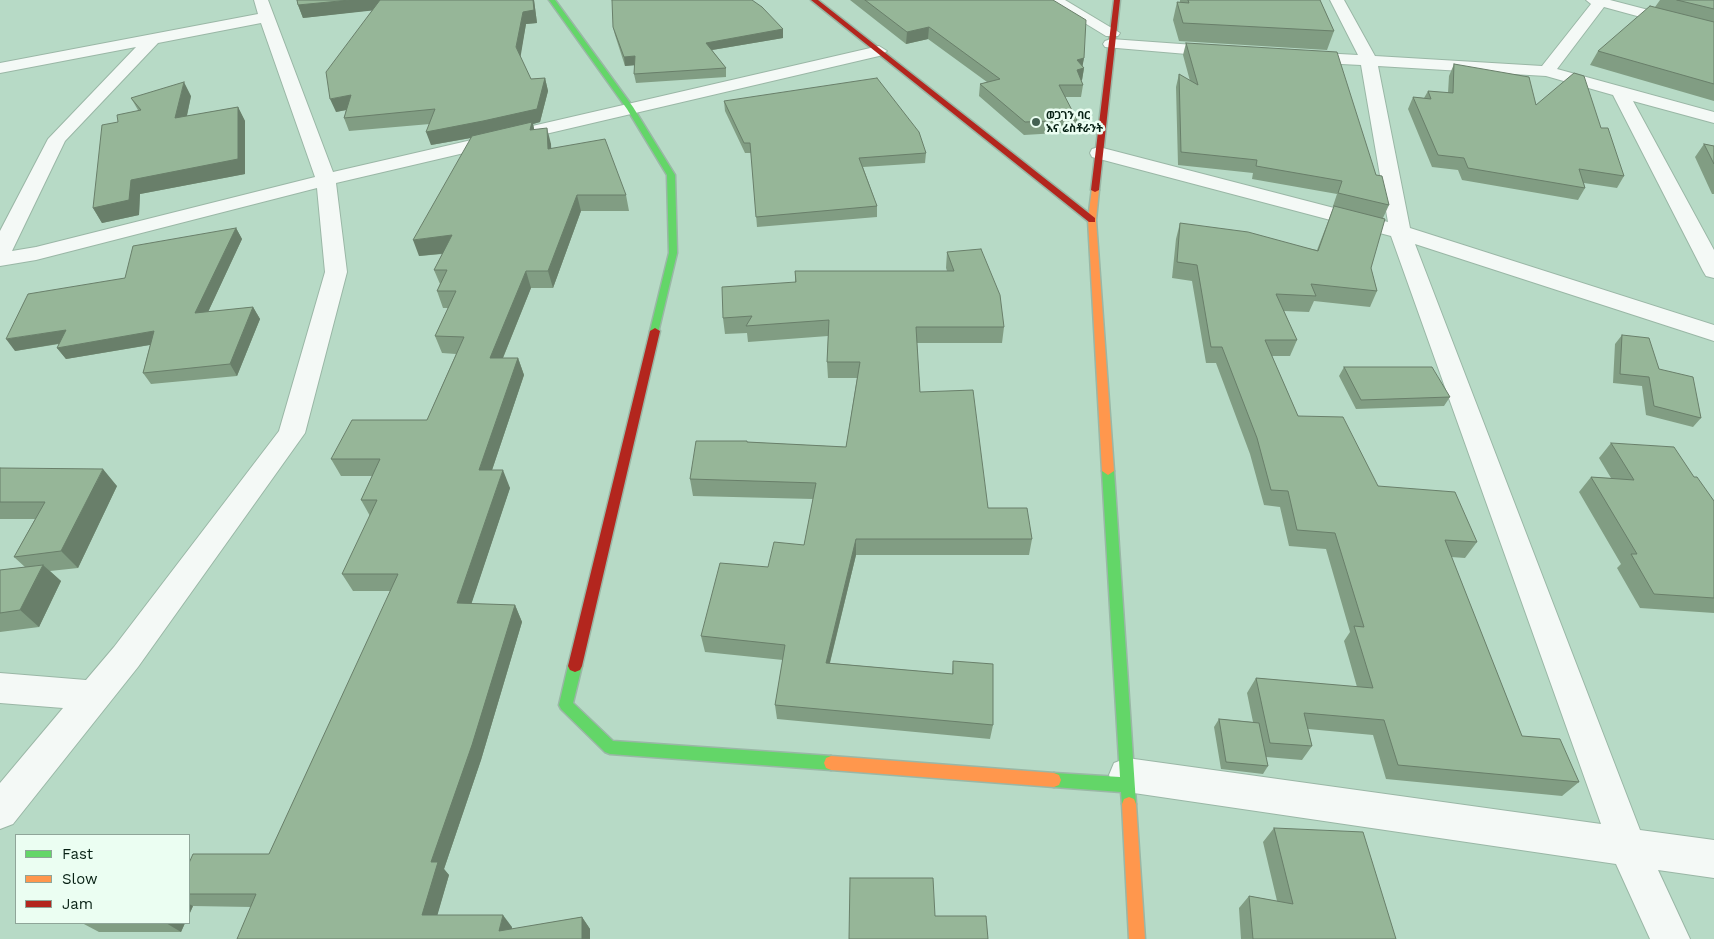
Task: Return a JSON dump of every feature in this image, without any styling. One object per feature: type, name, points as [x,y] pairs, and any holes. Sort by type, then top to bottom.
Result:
[{"type":"street","points":[[552,0],[630,109],[671,175],[673,253],[566,705],[610,747],[1127,780],[1714,860]]},
{"type":"street","points":[[814,0],[1092,220]]},
{"type":"street","points":[[1054,0],[1111,39],[1240,53]]},
{"type":"street","points":[[1117,0],[1111,39],[1092,220],[1138,939]]},
{"type":"street","points":[[1337,0],[1369,61],[1400,232],[1628,847],[1670,939]]},
{"type":"street","points":[[1547,71],[1596,1],[1714,32]]},
{"type":"street","points":[[0,68],[151,41],[264,9],[326,180],[336,272],[292,433],[126,657],[0,811]]},
{"type":"street","points":[[0,252],[57,139],[151,41]]},
{"type":"street","points":[[0,258],[36,253],[326,180],[879,51]]},
{"type":"street","points":[[1289,56],[1547,71],[1714,118]]},
{"type":"street","points":[[1619,90],[1714,271]]},
{"type":"street","points":[[1099,153],[1400,232],[1714,333]]},
{"type":"street","points":[[0,688],[94,696]]},
{"type":"building","points":[[297,0],[350,0],[298,5]]},
{"type":"building","points":[[380,0],[533,0],[534,10],[523,12],[516,47],[531,79],[545,78],[537,109],[426,132],[435,109],[344,118],[351,95],[330,99],[326,72]]},
{"type":"building","points":[[612,0],[752,0],[762,7],[783,29],[706,43],[726,68],[634,74],[635,56],[624,57],[613,27]]},
{"type":"building","points":[[865,0],[1053,0],[1086,20],[1084,58],[1077,60],[1084,68],[1077,70],[1083,85],[1059,85],[1077,120],[1025,122],[980,84],[1000,79],[929,27],[907,32]]},
{"type":"building","points":[[1188,0],[1320,0],[1334,31],[1183,23],[1177,2],[1189,3]]},
{"type":"building","points":[[1677,0],[1714,0],[1714,9]]},
{"type":"building","points":[[1650,6],[1714,22],[1714,84],[1598,51]]},
{"type":"building","points":[[1186,43],[1337,52],[1376,175],[1382,176],[1389,205],[1338,193],[1342,181],[1256,166],[1257,160],[1181,152],[1179,74],[1198,85]]},
{"type":"building","points":[[1454,64],[1529,77],[1536,105],[1574,73],[1584,76],[1601,128],[1608,128],[1624,176],[1579,169],[1585,188],[1468,168],[1464,158],[1438,155],[1413,97],[1431,99],[1428,91],[1453,93]]},
{"type":"building","points":[[877,78],[919,132],[926,153],[859,158],[877,206],[756,217],[750,143],[744,143],[724,101]]},
{"type":"building","points":[[184,82],[175,118],[238,107],[238,159],[131,180],[129,200],[93,208],[102,125],[118,122],[117,115],[141,110],[131,98]]},
{"type":"building","points":[[532,122],[530,130],[547,128],[548,149],[605,139],[626,195],[577,195],[548,271],[526,271],[490,358],[518,358],[479,470],[503,470],[457,603],[515,605],[472,745],[431,862],[438,862],[422,915],[503,915],[499,931],[582,917],[582,939],[237,939],[256,894],[190,894],[190,861],[193,854],[269,854],[398,574],[342,574],[377,500],[361,500],[380,459],[331,459],[352,420],[427,420],[464,337],[435,336],[456,291],[437,291],[447,270],[434,270],[452,235],[413,240],[472,136]]},
{"type":"building","points":[[1704,144],[1714,146],[1714,164]]},
{"type":"building","points":[[1334,206],[1385,219],[1371,268],[1377,291],[1311,284],[1316,296],[1276,294],[1297,340],[1265,340],[1298,416],[1343,417],[1378,486],[1455,492],[1477,542],[1445,540],[1522,736],[1560,739],[1579,782],[1398,765],[1384,720],[1304,713],[1312,746],[1270,743],[1256,678],[1373,688],[1354,626],[1364,627],[1335,533],[1297,530],[1288,491],[1271,490],[1257,438],[1222,347],[1211,347],[1197,265],[1177,262],[1180,223],[1248,232],[1318,251]]},
{"type":"building","points":[[236,228],[195,313],[253,307],[230,364],[143,373],[154,331],[57,348],[66,330],[6,339],[28,294],[125,278],[133,246]]},
{"type":"building","points":[[981,249],[1000,295],[1004,327],[916,327],[920,392],[973,390],[988,508],[1027,508],[1032,539],[856,539],[826,663],[953,674],[953,661],[993,664],[993,725],[775,705],[785,645],[701,636],[720,563],[768,567],[774,542],[804,545],[816,483],[690,479],[696,441],[747,441],[846,447],[860,362],[827,362],[829,320],[746,326],[752,316],[723,318],[722,287],[796,282],[795,271],[954,271],[947,252]]},
{"type":"building","points":[[1622,335],[1649,338],[1659,369],[1693,377],[1701,418],[1654,406],[1649,377],[1620,374]]},
{"type":"building","points":[[1344,367],[1432,367],[1450,397],[1361,400]]},
{"type":"building","points":[[1611,443],[1674,447],[1694,477],[1697,477],[1714,501],[1714,598],[1654,594],[1631,554],[1637,554],[1591,477],[1634,480]]},
{"type":"building","points":[[0,468],[103,469],[61,551],[14,557],[45,502],[0,502]]},
{"type":"building","points":[[43,565],[20,610],[0,613],[0,570]]},
{"type":"building","points":[[1219,719],[1259,723],[1268,766],[1226,762]]},
{"type":"building","points":[[1274,828],[1363,832],[1396,939],[1253,939],[1249,896],[1293,904]]},
{"type":"building","points":[[850,878],[933,878],[935,916],[986,916],[988,939],[849,939]]},
{"type":"traffic: fast","points":[[552,0],[630,109],[671,175],[673,253],[655,331]]},
{"type":"traffic: fast","points":[[1108,471],[1129,804]]},
{"type":"traffic: fast","points":[[575,666],[566,705],[610,747],[831,763]]},
{"type":"traffic: fast","points":[[1054,780],[1127,785]]},
{"type":"traffic: slow","points":[[1095,190],[1092,220],[1108,471]]},
{"type":"traffic: slow","points":[[831,763],[1054,780]]},
{"type":"traffic: slow","points":[[1129,804],[1137,939]]},
{"type":"traffic: jam","points":[[814,0],[1092,220]]},
{"type":"traffic: jam","points":[[1095,190],[1117,0]]},
{"type":"traffic: jam","points":[[575,666],[655,331]]},
{"type":"place","name":"ወጋገን ባር እና ሬስቶራንት","points":[[1036,122]]}]
